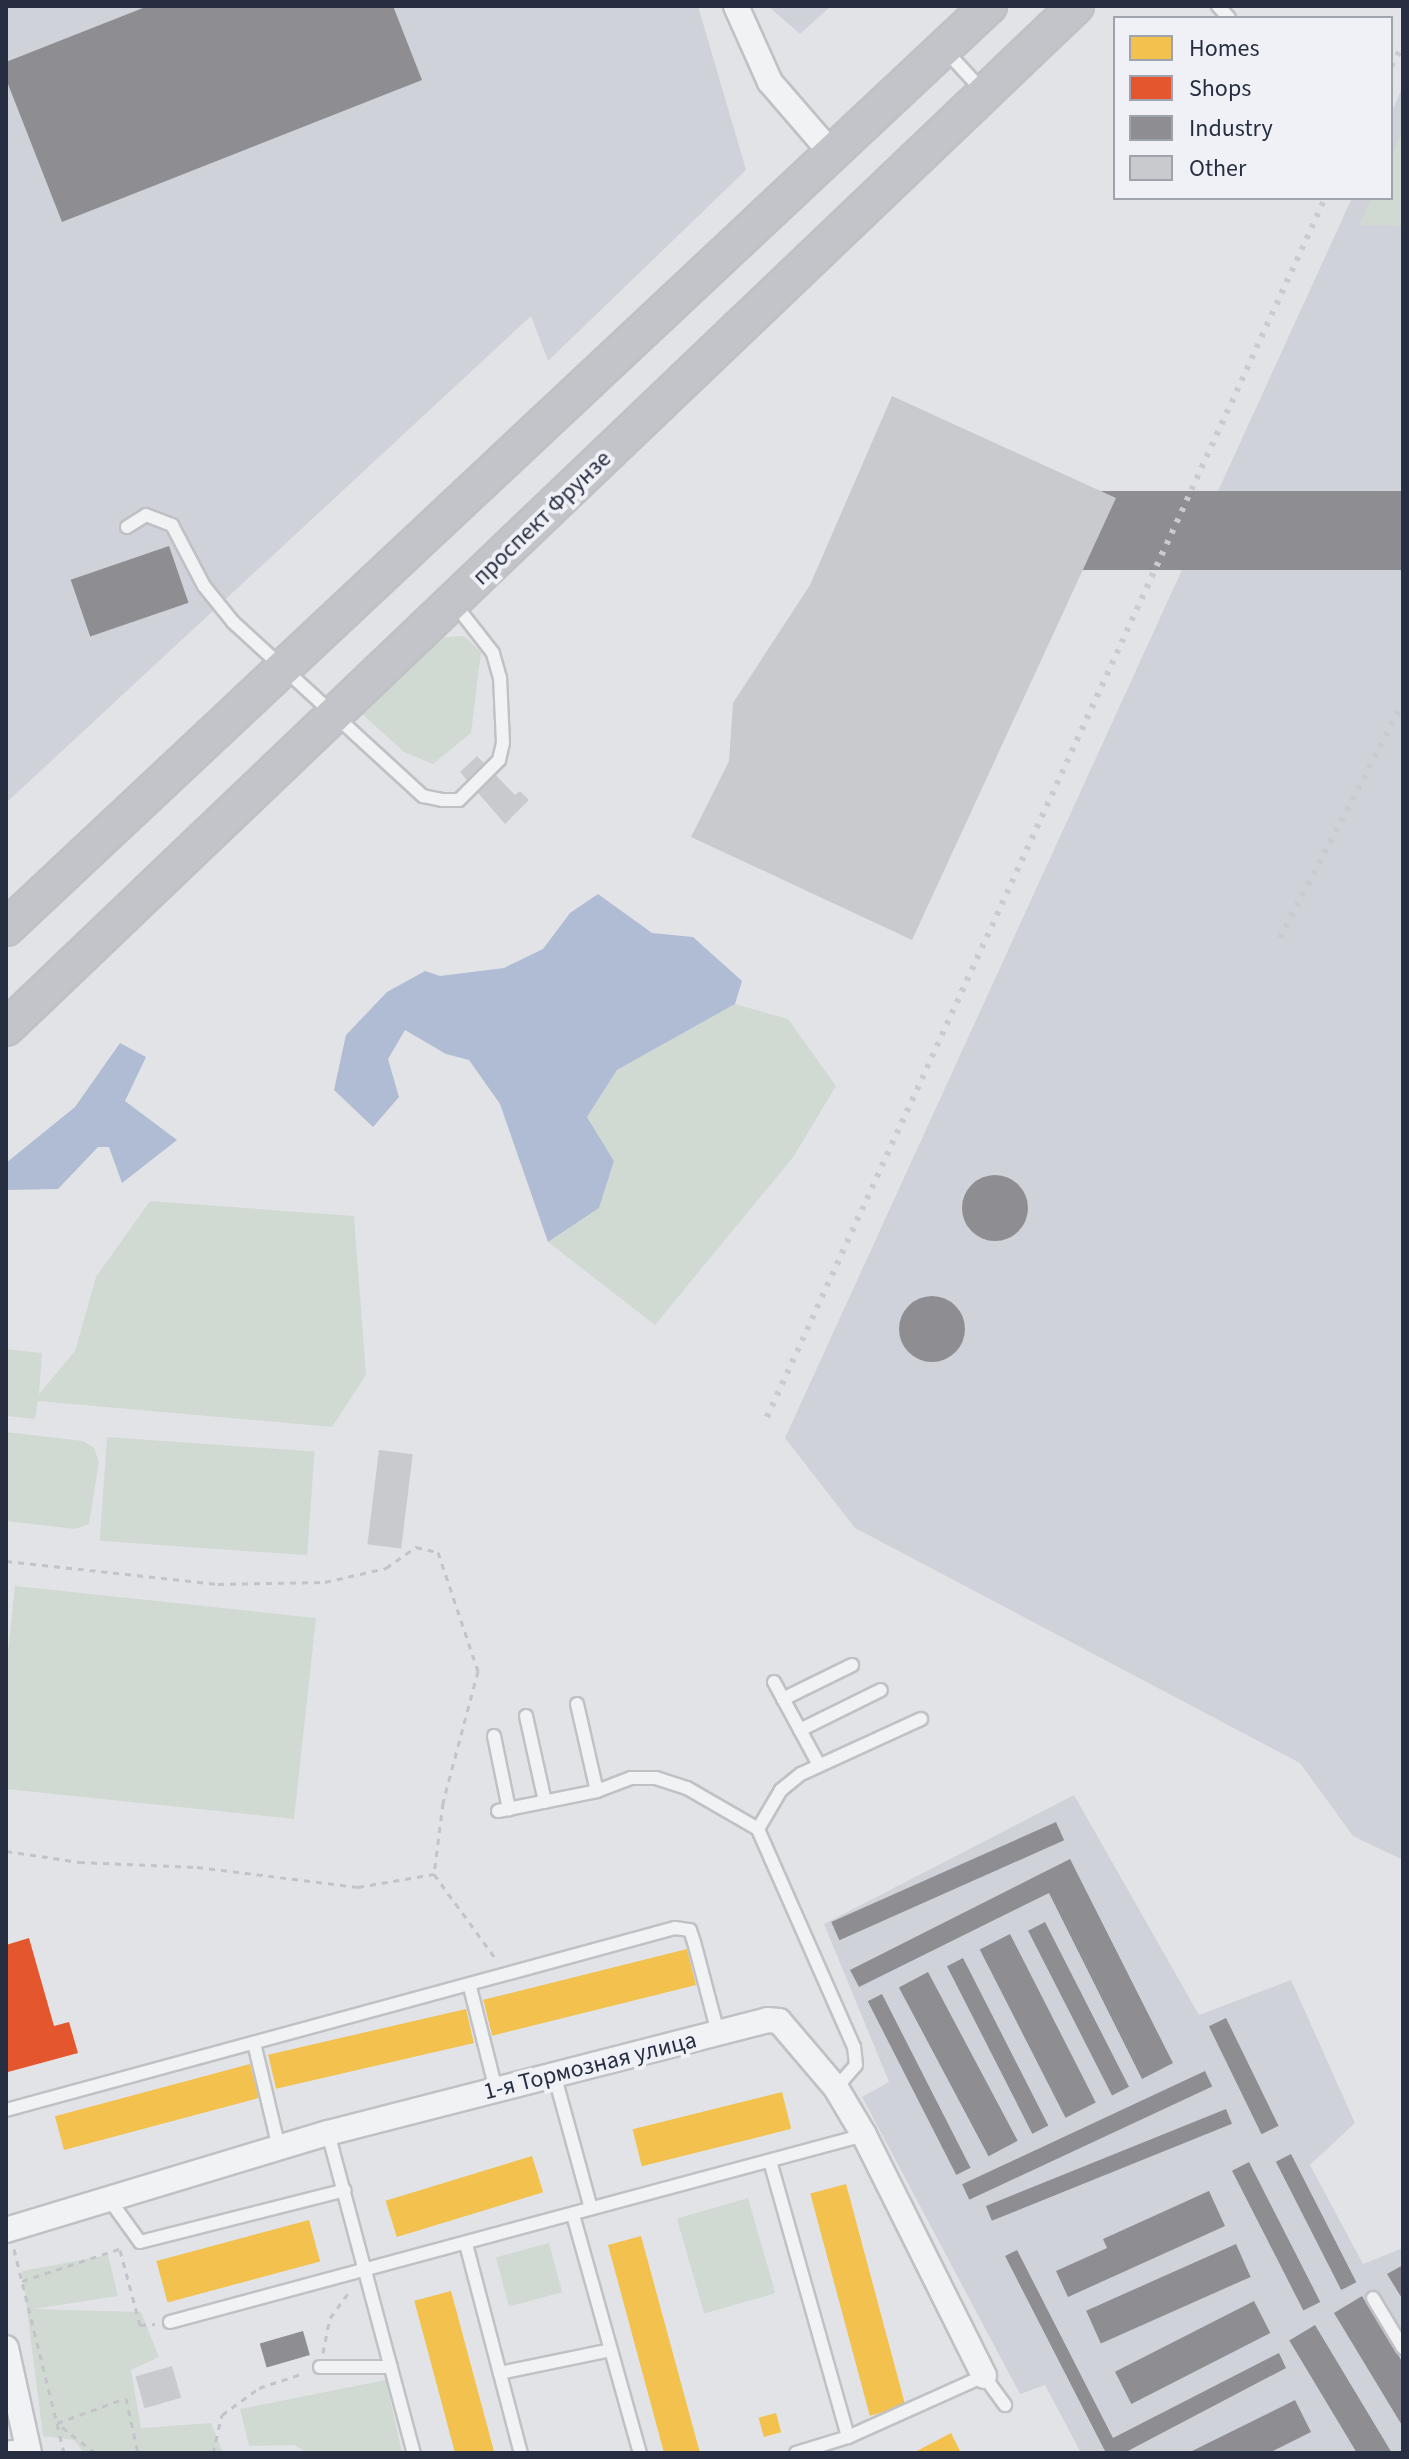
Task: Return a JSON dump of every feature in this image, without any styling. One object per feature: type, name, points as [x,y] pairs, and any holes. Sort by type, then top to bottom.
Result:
[{"type":"main road","points":[[6,928],[989,6]]},
{"type":"main road","name":"проспект Фрунзе","points":[[6,1028],[1076,6]]},
{"type":"street","points":[[736,6],[770,82],[833,155]]},
{"type":"street","name":"1-я Тормозная улица","points":[[7,2230],[328,2133],[718,2033],[779,2021],[836,2088],[864,2135],[984,2376]]},
{"type":"street","points":[[6,2348],[21,2449]]},
{"type":"lane","points":[[944,49],[984,92]]},
{"type":"lane","points":[[127,527],[146,515],[172,525],[218,606],[281,667],[423,796],[459,800],[499,760],[503,743],[500,678],[493,653],[454,603]]},
{"type":"lane","points":[[783,1699],[852,1665]]},
{"type":"lane","points":[[774,1682],[819,1765]]},
{"type":"lane","points":[[800,1730],[881,1690]]},
{"type":"lane","points":[[577,1704],[597,1791]]},
{"type":"lane","points":[[526,1716],[545,1802]]},
{"type":"lane","points":[[758,1829],[781,1790],[819,1765],[921,1719]]},
{"type":"lane","points":[[494,1736],[504,1810],[597,1791],[631,1778],[656,1778],[687,1788],[758,1829],[854,2047],[856,2065],[836,2088]]},
{"type":"lane","points":[[6,2110],[510,1977],[675,1928],[690,1930],[718,2033]]},
{"type":"lane","points":[[470,1987],[496,2090]]},
{"type":"lane","points":[[254,2043],[279,2148]]},
{"type":"lane","points":[[554,2074],[591,2208]]},
{"type":"lane","points":[[328,2133],[414,2453]]},
{"type":"lane","points":[[170,2322],[864,2135]]},
{"type":"lane","points":[[770,2161],[848,2437]]},
{"type":"lane","points":[[109,2199],[140,2242],[345,2190]]},
{"type":"lane","points":[[573,2215],[640,2453]]},
{"type":"lane","points":[[466,2244],[521,2453]]},
{"type":"lane","points":[[1373,2298],[1403,2348]]},
{"type":"lane","points":[[500,2373],[611,2350]]},
{"type":"lane","points":[[320,2367],[391,2367]]},
{"type":"lane","points":[[796,2453],[848,2437],[984,2376],[1005,2405]]},
{"type":"path","points":[[6,1561],[218,1584],[325,1582],[386,1568],[416,1547],[438,1552],[478,1671],[443,1803],[434,1874],[510,1977]]},
{"type":"path","points":[[6,1851],[79,1862],[197,1867],[358,1887],[434,1874]]},
{"type":"path","points":[[7,2230],[64,2453]]},
{"type":"path","points":[[22,2281],[140,2242]]},
{"type":"path","points":[[119,2249],[140,2325],[170,2322]]},
{"type":"path","points":[[213,2453],[222,2415],[259,2388],[320,2367],[330,2318],[366,2269]]},
{"type":"path","points":[[57,2423],[126,2398],[138,2453]]},
{"type":"path","points":[[57,2423],[95,2453]]},
{"type":"shaded area","points":[[6,6],[698,6],[746,170],[548,361],[531,316],[6,803]]},
{"type":"shaded area","points":[[768,6],[831,6],[800,34]]},
{"type":"shaded area","points":[[1403,86],[1403,1860],[1353,1836],[1300,1763],[855,1528],[785,1438],[1351,200],[1393,200],[1393,108]]},
{"type":"shaded area","points":[[1403,131],[1403,226],[1359,225],[1371,200],[1393,200],[1393,153]]},
{"type":"shaded area","points":[[464,636],[481,652],[471,733],[433,764],[404,752],[362,714],[437,638]]},
{"type":"shaded area","points":[[735,1004],[788,1019],[836,1086],[794,1156],[655,1325],[548,1242],[599,1208],[614,1161],[587,1117],[617,1070]]},
{"type":"shaded area","points":[[150,1201],[354,1216],[366,1375],[332,1427],[38,1401],[35,1419],[6,1416],[6,1349],[42,1353],[39,1394],[75,1351],[96,1277]]},
{"type":"shaded area","points":[[6,1432],[83,1441],[94,1448],[99,1462],[89,1524],[75,1529],[6,1521]]},
{"type":"shaded area","points":[[107,1437],[314,1452],[307,1555],[100,1541]]},
{"type":"shaded area","points":[[15,1586],[316,1618],[294,1819],[6,1789],[6,1671]]},
{"type":"shaded area","points":[[1074,1795],[1199,2015],[1291,1980],[1355,2123],[1310,2165],[1363,2264],[1403,2248],[1403,2453],[1081,2453],[1045,2385],[1020,2394],[862,2097],[889,2082],[824,1924]]},
{"type":"shaded area","points":[[748,2198],[775,2293],[704,2314],[677,2218]]},
{"type":"shaded area","points":[[549,2243],[562,2292],[509,2306],[496,2257]]},
{"type":"shaded area","points":[[108,2255],[118,2296],[33,2309],[141,2312],[159,2357],[131,2370],[141,2428],[211,2423],[223,2453],[84,2453],[74,2440],[43,2436],[22,2271]]},
{"type":"shaded area","points":[[386,2380],[402,2453],[308,2453],[294,2445],[249,2446],[240,2409]]},
{"type":"water","points":[[598,894],[652,933],[693,937],[742,981],[735,1004],[617,1070],[587,1117],[614,1161],[599,1208],[548,1242],[500,1104],[469,1060],[446,1054],[405,1030],[388,1059],[399,1097],[373,1127],[334,1090],[346,1035],[387,992],[425,971],[440,976],[504,968],[543,949],[570,913]]},
{"type":"water","points":[[120,1043],[146,1057],[125,1101],[177,1140],[122,1183],[109,1147],[98,1147],[58,1189],[6,1190],[6,1163],[75,1107]]},
{"type":"building: Homes","points":[[687,1949],[696,1985],[492,2036],[483,2000]]},
{"type":"building: Homes","points":[[466,2009],[474,2043],[276,2089],[268,2055]]},
{"type":"building: Homes","points":[[250,2064],[259,2098],[64,2150],[55,2116]]},
{"type":"building: Homes","points":[[782,2092],[791,2129],[642,2166],[633,2129]]},
{"type":"building: Homes","points":[[532,2156],[543,2192],[397,2237],[386,2201]]},
{"type":"building: Homes","points":[[846,2184],[906,2406],[870,2416],[810,2194]]},
{"type":"building: Homes","points":[[309,2220],[320,2262],[168,2302],[156,2261]]},
{"type":"building: Homes","points":[[641,2236],[700,2453],[664,2453],[608,2245]]},
{"type":"building: Homes","points":[[451,2291],[494,2453],[455,2453],[414,2301]]},
{"type":"building: Homes","points":[[776,2413],[781,2432],[764,2437],[759,2418]]},
{"type":"building: Homes","points":[[951,2433],[961,2453],[913,2453]]},
{"type":"building: Shops","points":[[29,1938],[54,2026],[69,2022],[78,2053],[8,2072],[6,1945]]},
{"type":"building: Industry","points":[[148,6],[393,6],[422,80],[62,222],[6,79],[6,62]]},
{"type":"building: Industry","points":[[855,491],[1403,491],[1403,570],[855,570]]},
{"type":"building: Industry","points":[[169,546],[189,603],[90,637],[71,580]]},
{"type":"building: Industry","points":[[995,1175],[1008,1178],[1018,1185],[1025,1195],[1028,1208],[1025,1221],[1018,1231],[1008,1238],[995,1241],[982,1238],[972,1231],[965,1221],[962,1208],[965,1195],[972,1185],[982,1178]]},
{"type":"building: Industry","points":[[932,1296],[945,1299],[955,1306],[962,1316],[965,1329],[962,1342],[955,1352],[945,1359],[932,1362],[919,1359],[909,1352],[902,1342],[899,1329],[902,1316],[909,1306],[919,1299]]},
{"type":"building: Industry","points":[[1056,1822],[1064,1840],[839,1940],[831,1922]]},
{"type":"building: Industry","points":[[1070,1859],[1173,2063],[1142,2079],[1049,1893],[859,1987],[850,1970]]},
{"type":"building: Industry","points":[[1045,1922],[1129,2087],[1112,2095],[1028,1931]]},
{"type":"building: Industry","points":[[1010,1934],[1096,2102],[1066,2118],[980,1949]]},
{"type":"building: Industry","points":[[963,1958],[1048,2126],[1032,2134],[947,1966]]},
{"type":"building: Industry","points":[[928,1972],[1018,2141],[989,2156],[899,1987]]},
{"type":"building: Industry","points":[[882,1994],[971,2168],[956,2175],[868,2001]]},
{"type":"building: Industry","points":[[1226,2018],[1279,2126],[1262,2134],[1209,2026]]},
{"type":"building: Industry","points":[[1205,2071],[1212,2086],[969,2200],[962,2184]]},
{"type":"building: Industry","points":[[1226,2109],[1232,2124],[992,2221],[986,2206]]},
{"type":"building: Industry","points":[[1291,2154],[1356,2282],[1341,2290],[1276,2162]]},
{"type":"building: Industry","points":[[1249,2162],[1320,2302],[1303,2311],[1232,2171]]},
{"type":"building: Industry","points":[[1209,2191],[1225,2226],[1068,2297],[1056,2271],[1107,2248],[1103,2239]]},
{"type":"building: Industry","points":[[1236,2244],[1251,2277],[1101,2344],[1086,2311]]},
{"type":"building: Industry","points":[[1017,2250],[1113,2438],[1279,2353],[1286,2368],[1124,2453],[1106,2453],[1005,2256]]},
{"type":"building: Industry","points":[[1403,2265],[1403,2300],[1387,2274]]},
{"type":"building: Industry","points":[[1362,2296],[1403,2363],[1403,2427],[1334,2313]]},
{"type":"building: Industry","points":[[1254,2301],[1270,2333],[1131,2404],[1115,2372]]},
{"type":"building: Industry","points":[[1315,2325],[1392,2453],[1357,2453],[1289,2340]]},
{"type":"building: Industry","points":[[303,2331],[310,2355],[267,2367],[260,2343]]},
{"type":"building: Industry","points":[[1295,2400],[1311,2432],[1269,2453],[1188,2453]]},
{"type":"building: Other","points":[[892,396],[1116,498],[912,940],[691,837],[729,761],[733,703],[810,585]]},
{"type":"building: Other","points":[[477,756],[515,795],[520,791],[529,800],[505,824],[460,772]]},
{"type":"building: Other","points":[[379,1450],[413,1454],[401,1548],[367,1544]]},
{"type":"building: Other","points":[[172,2366],[181,2398],[145,2408],[135,2376]]},
{"type":"railway","points":[[1393,62],[1403,45]]},
{"type":"railway","points":[[767,1417],[1324,200]]},
{"type":"railway","points":[[1280,938],[1403,703]]}]
